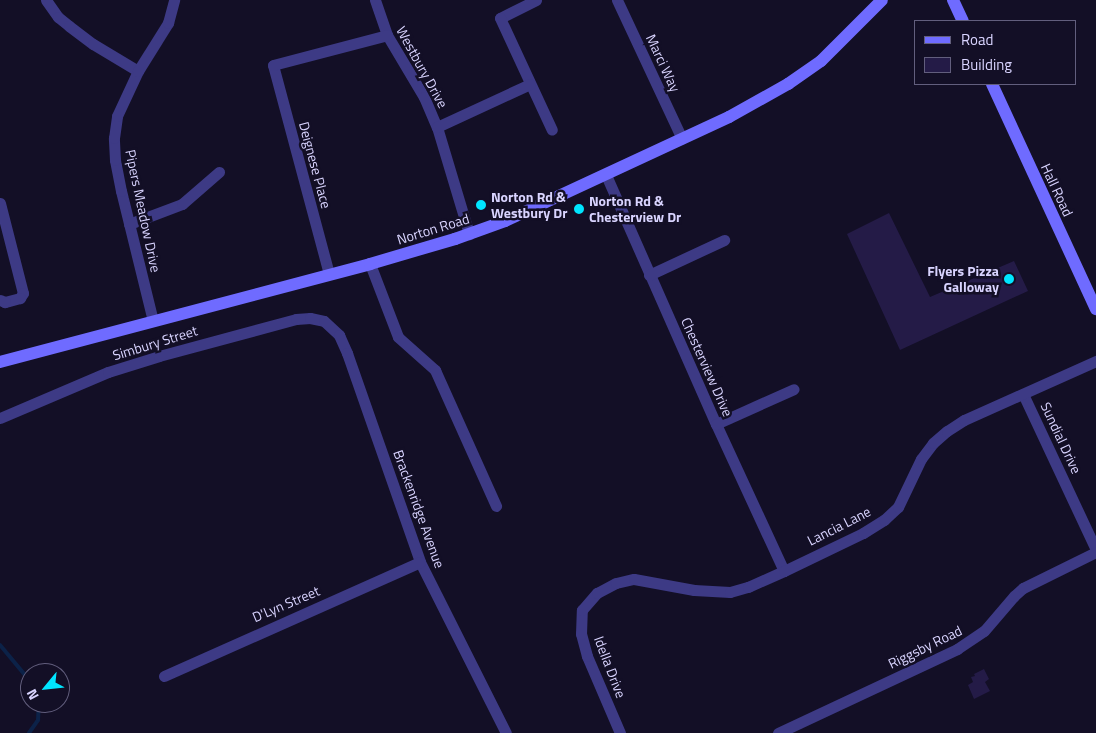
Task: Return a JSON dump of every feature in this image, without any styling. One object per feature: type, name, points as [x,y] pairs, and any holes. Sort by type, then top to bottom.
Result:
[{"type":"main road","name":"Norton Road","points":[[0,362],[370,264],[469,234],[514,217],[729,117],[804,74],[838,46],[882,0]]},
{"type":"main road","points":[[953,0],[963,20]]},
{"type":"main road","name":"Hall Road","points":[[992,85],[1096,309]]},
{"type":"street","points":[[46,0],[58,17],[69,26],[93,44],[138,71]]},
{"type":"street","name":"Pipers Meadow Drive","points":[[153,321],[114,160],[114,138],[117,116],[138,71],[168,23],[174,0]]},
{"type":"street","name":"Westbury Drive","points":[[375,0],[387,35],[424,97],[437,127],[469,234]]},
{"type":"street","points":[[536,0],[500,18],[552,130]]},
{"type":"street","name":"Marci Way","points":[[617,0],[682,139]]},
{"type":"street","name":"Deignese Place","points":[[329,274],[273,65],[387,35]]},
{"type":"street","points":[[437,127],[530,84]]},
{"type":"street","points":[[129,224],[182,204],[219,172]]},
{"type":"street","name":"Chesterview Drive","points":[[606,175],[716,424],[784,570]]},
{"type":"street","points":[[0,203],[2,223],[23,293],[20,298],[5,302],[0,300]]},
{"type":"street","points":[[649,274],[724,240]]},
{"type":"street","points":[[370,264],[390,322],[398,337],[435,370],[496,506]]},
{"type":"street","name":"Simbury Street","points":[[0,418],[108,372],[160,356],[296,319],[310,318],[324,321]]},
{"type":"street","name":"Brackenridge Avenue","points":[[324,321],[339,335],[347,353],[420,562],[506,733]]},
{"type":"street","name":"Lancia Lane","points":[[582,610],[596,593],[616,584],[634,579],[694,590],[730,592],[748,587],[864,533],[884,520],[898,507],[921,459],[934,443],[964,420],[1096,361]]},
{"type":"street","points":[[716,424],[794,389]]},
{"type":"street","name":"Sundial Drive","points":[[1023,394],[1096,551]]},
{"type":"street","name":"Riggsby Road","points":[[778,733],[957,649],[984,631],[1023,588],[1096,551]]},
{"type":"street","name":"D'Lyn Street","points":[[164,676],[420,562]]},
{"type":"street","name":"Idella Drive","points":[[582,610],[581,634],[587,656],[620,733]]},
{"type":"building","points":[[889,213],[930,297],[1014,261],[1028,291],[900,350],[847,234]]},
{"type":"building","points":[[984,669],[989,679],[985,682],[990,691],[974,699],[968,685],[973,682],[971,677],[975,676],[974,674]]},
{"type":"waterway","points":[[0,645],[20,669]]},
{"type":"waterway","points":[[29,733],[38,720],[38,713]]},
{"type":"place","name":"Norton Rd & Westbury Dr","points":[[481,205]]},
{"type":"place","name":"Norton Rd & Chesterview Dr","points":[[579,209]]},
{"type":"place","name":"Flyers Pizza Galloway","points":[[1009,279]]}]
